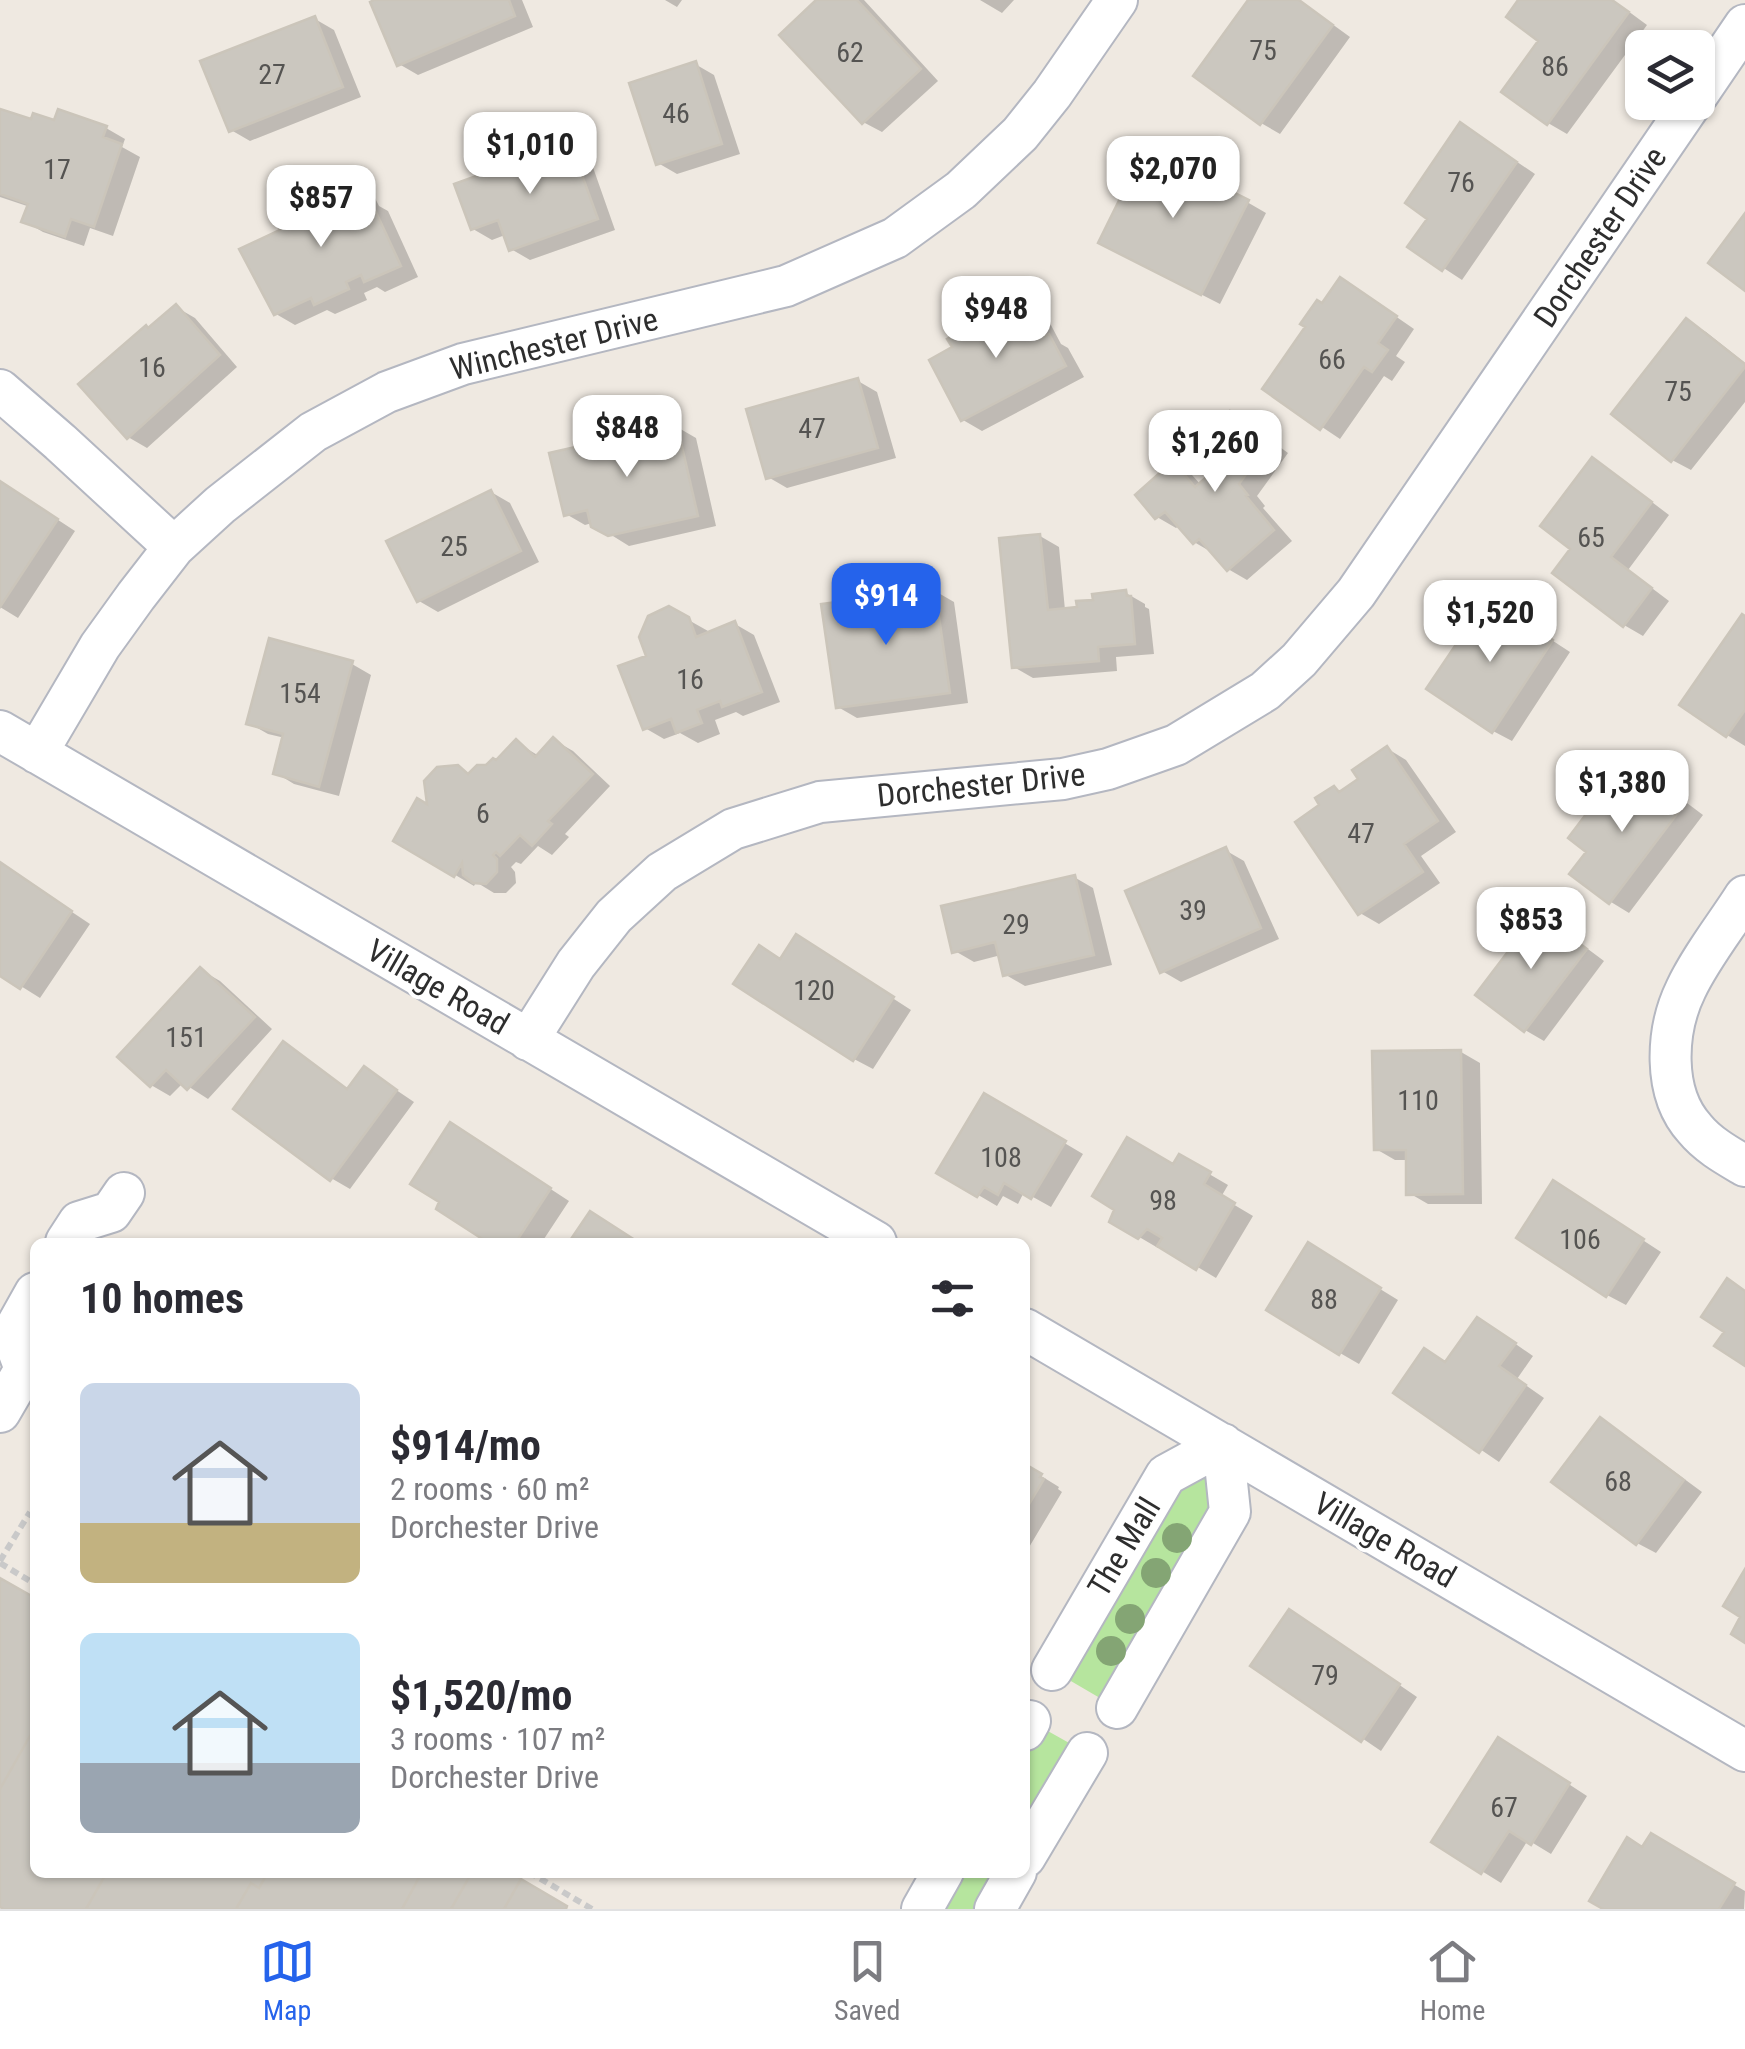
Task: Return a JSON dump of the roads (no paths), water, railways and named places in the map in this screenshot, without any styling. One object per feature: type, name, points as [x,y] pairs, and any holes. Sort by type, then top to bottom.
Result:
[{"type":"street","name":"Winchester Drive","points":[[37,752],[100,646],[174,548],[220,504],[313,432],[388,392],[463,364],[786,286],[894,238],[961,190],[1020,134],[1117,0]]},
{"type":"street","points":[[1715,69],[1745,25]]},
{"type":"street","name":"Dorchester Drive","points":[[528,1040],[576,964],[614,916],[662,872],[733,829],[820,802],[1108,770],[1176,745],[1265,691],[1299,660],[1356,593],[1680,120]]},
{"type":"street","points":[[0,390],[174,548]]},
{"type":"street","name":"Village Road","points":[[0,731],[869,1238]]},
{"type":"street","points":[[1745,896],[1686,988],[1673,1024],[1672,1075],[1676,1094],[1693,1128],[1745,1166]]},
{"type":"street","points":[[69,1238],[79,1222],[117,1216]]},
{"type":"street","points":[[0,1412],[30,1367],[12,1334],[30,1301]]},
{"type":"street","name":"Village Road","points":[[1030,1332],[1745,1751]]},
{"type":"street","points":[[1117,1708],[1230,1512],[1223,1444]]},
{"type":"street","name":"The Mall","points":[[1052,1670],[1166,1475],[1223,1444]]},
{"type":"street","points":[[1030,1848],[1086,1753]]},
{"type":"street","points":[[922,1909],[939,1878]]},
{"type":"street","points":[[994,1909],[1012,1878]]}]
